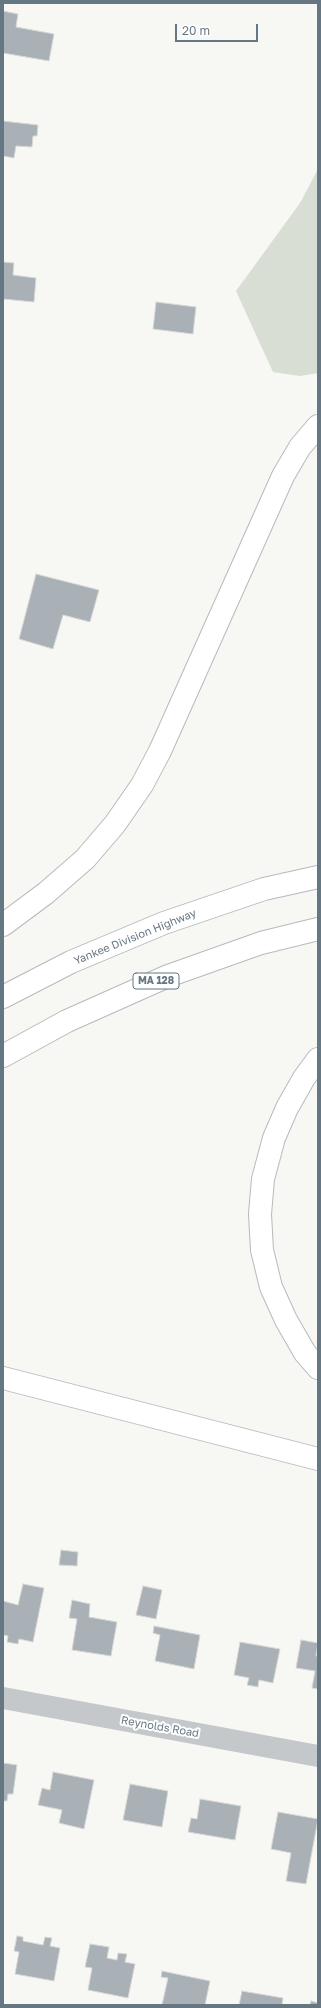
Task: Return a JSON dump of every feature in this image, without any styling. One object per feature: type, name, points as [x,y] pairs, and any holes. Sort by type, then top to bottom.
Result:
[{"type":"highway","points":[[3,925],[46,892],[85,858],[115,824],[142,785],[160,751],[280,483],[300,447],[318,426]]},
{"type":"highway","name":"Yankee Division Highway","points":[[3,997],[71,962],[164,923],[264,889],[318,877]]},
{"type":"highway","name":"MA 128","points":[[3,1056],[66,1021],[168,976],[260,943],[318,929]]},
{"type":"highway","points":[[318,1059],[287,1108],[274,1138],[263,1179],[260,1214],[262,1250],[271,1287],[304,1354],[318,1368]]},
{"type":"highway","points":[[3,1378],[318,1459]]},
{"type":"street","name":"Reynolds Road","points":[[3,1698],[318,1756]]},
{"type":"shaded area","points":[[318,169],[318,373],[300,376],[273,372],[236,291],[300,203]]},
{"type":"building","points":[[3,11],[18,14],[16,27],[54,34],[49,61],[3,53]]},
{"type":"building","points":[[3,121],[38,125],[37,136],[33,136],[32,147],[16,146],[14,158],[3,156]]},
{"type":"building","points":[[3,262],[14,263],[13,275],[36,278],[34,302],[3,299]]},
{"type":"building","points":[[156,302],[196,307],[193,334],[153,329]]},
{"type":"building","points":[[36,574],[99,590],[90,622],[63,615],[53,649],[19,639]]},
{"type":"building","points":[[61,1550],[78,1552],[77,1566],[59,1565]]},
{"type":"building","points":[[23,1584],[44,1588],[33,1642],[19,1639],[18,1644],[7,1642],[8,1636],[3,1635],[3,1601],[18,1605]]},
{"type":"building","points":[[143,1586],[162,1590],[156,1619],[136,1615]]},
{"type":"building","points":[[72,1600],[90,1604],[89,1617],[117,1622],[111,1656],[72,1650],[77,1619],[69,1618]]},
{"type":"building","points":[[154,1626],[200,1635],[194,1669],[155,1661],[160,1635],[153,1633]]},
{"type":"building","points":[[301,1640],[318,1643],[316,1656],[318,1656],[318,1689],[312,1688],[315,1671],[296,1668]]},
{"type":"building","points":[[240,1642],[280,1649],[273,1683],[259,1680],[258,1687],[247,1685],[249,1678],[234,1675]]},
{"type":"building","points":[[3,1763],[17,1765],[13,1794],[8,1794],[7,1801],[3,1801]]},
{"type":"building","points":[[53,1772],[94,1780],[84,1829],[59,1823],[62,1810],[38,1805],[42,1788],[50,1790]]},
{"type":"building","points":[[130,1784],[168,1791],[162,1827],[123,1820]]},
{"type":"building","points":[[200,1799],[241,1806],[235,1840],[188,1832],[191,1818],[197,1819]]},
{"type":"building","points":[[278,1812],[318,1819],[306,1884],[286,1881],[291,1853],[271,1849]]},
{"type":"building","points":[[17,1936],[23,1937],[23,1941],[43,1945],[45,1937],[52,1938],[50,1946],[60,1948],[54,1981],[15,1974],[19,1952],[14,1951]]},
{"type":"building","points":[[90,1944],[109,1947],[107,1958],[117,1960],[118,1953],[127,1954],[125,1962],[135,1964],[128,1998],[88,1990],[92,1968],[85,1967]]},
{"type":"building","points":[[162,1971],[210,1981],[205,2005],[162,2005],[168,1978],[161,1977]]},
{"type":"building","points":[[242,1991],[283,1998],[282,2005],[239,2005]]},
{"type":"building","points":[[311,2001],[318,2003],[318,2005],[310,2005]]}]
